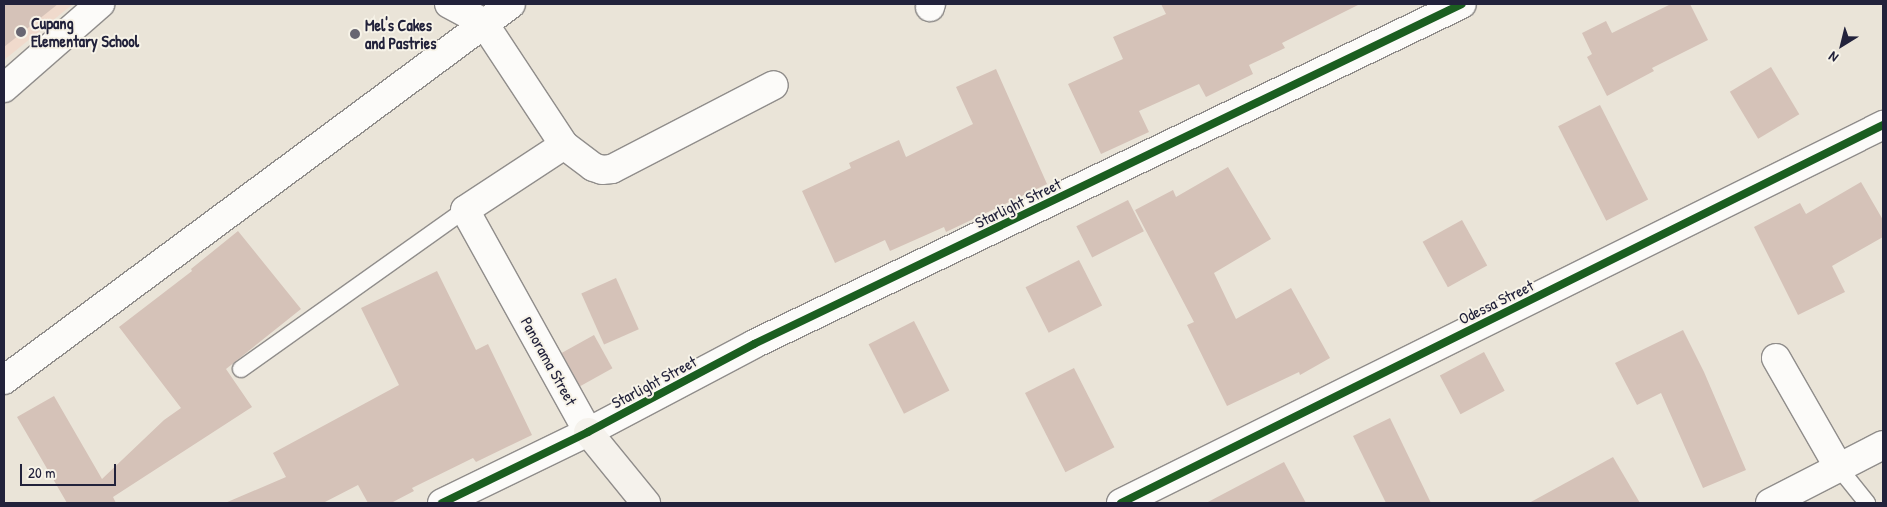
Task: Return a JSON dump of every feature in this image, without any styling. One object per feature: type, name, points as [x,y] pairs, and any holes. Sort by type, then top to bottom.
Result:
[{"type":"street","points":[[4,88],[100,4]]},
{"type":"street","points":[[449,4],[483,22],[564,145],[593,167],[602,170],[612,170],[774,85]]},
{"type":"street","points":[[4,380],[483,22],[511,4]]},
{"type":"street","name":"Starlight Street","points":[[442,503],[588,432],[754,344],[1462,4]]},
{"type":"street","name":"Odessa Street","points":[[1121,503],[1883,125]]},
{"type":"street","points":[[465,210],[564,145]]},
{"type":"street","name":"Panorama Street","points":[[465,210],[588,432],[646,503]]},
{"type":"street","points":[[1776,358],[1839,468]]},
{"type":"street","points":[[1770,503],[1883,445]]},
{"type":"lane","points":[[241,369],[465,210]]},
{"type":"lane","points":[[1839,468],[1867,503]]},
{"type":"shaded area","name":"Cupang Elementary School","points":[[4,4],[73,4],[4,60]]},
{"type":"building","name":"Cupang Elementary School","points":[[4,4],[58,4],[4,47]]},
{"type":"building","points":[[1161,4],[1360,4],[1282,43],[1285,48],[1249,65],[1253,74],[1206,97],[1199,84],[1139,111],[1149,132],[1101,154],[1068,84],[1123,59],[1113,37],[1166,14]]},
{"type":"building","points":[[1671,4],[1690,4],[1708,40],[1652,68],[1654,71],[1607,96],[1587,57],[1592,54],[1582,33],[1606,21],[1612,33]]},
{"type":"building","points":[[1771,67],[1799,114],[1758,139],[1730,92]]},
{"type":"building","points":[[996,69],[1047,184],[946,232],[944,227],[890,251],[885,240],[835,263],[802,191],[851,168],[849,163],[899,140],[906,157],[973,124],[956,87]]},
{"type":"building","points":[[1600,105],[1648,199],[1606,221],[1558,126]]},
{"type":"building","points":[[1228,167],[1271,239],[1214,273],[1236,319],[1291,288],[1330,358],[1300,375],[1299,372],[1227,406],[1187,325],[1194,322],[1135,210],[1173,190],[1176,197]]},
{"type":"building","points":[[1861,182],[1883,220],[1883,237],[1832,266],[1845,292],[1798,315],[1754,227],[1800,203],[1806,214]]},
{"type":"building","points":[[1128,200],[1144,231],[1092,258],[1076,226]]},
{"type":"building","points":[[1462,220],[1487,265],[1448,287],[1423,242]]},
{"type":"building","points":[[238,231],[301,309],[226,369],[252,407],[113,497],[116,503],[67,503],[17,417],[54,396],[102,479],[164,420],[181,408],[119,327],[192,271],[191,269]]},
{"type":"building","points":[[1079,260],[1102,305],[1049,333],[1026,287]]},
{"type":"building","points":[[437,271],[476,350],[488,344],[532,435],[476,462],[473,458],[412,488],[414,491],[391,503],[368,503],[358,485],[323,503],[225,503],[286,477],[273,453],[399,385],[361,308]]},
{"type":"building","points":[[616,278],[639,329],[604,345],[581,293]]},
{"type":"building","points":[[914,321],[949,390],[904,414],[869,344]]},
{"type":"building","points":[[1683,330],[1704,372],[1746,470],[1703,488],[1661,393],[1637,405],[1615,363]]},
{"type":"building","points":[[594,335],[612,368],[580,386],[562,353]]},
{"type":"building","points":[[1484,352],[1505,391],[1461,414],[1440,375]]},
{"type":"building","points":[[1074,368],[1114,447],[1065,472],[1025,393]]},
{"type":"building","points":[[1390,418],[1431,503],[1386,503],[1353,436]]},
{"type":"building","points":[[1613,457],[1640,503],[1529,503]]},
{"type":"building","points":[[1284,462],[1306,503],[1206,503]]},
{"type":"cycle path","points":[[442,503],[588,432],[754,344],[1462,4]]},
{"type":"cycle path","points":[[1121,503],[1883,125]]},
{"type":"place","name":"Cupang Elementary School","points":[[21,32]]},
{"type":"place","name":"Mel's Cakes and Pastries","points":[[355,34]]}]
